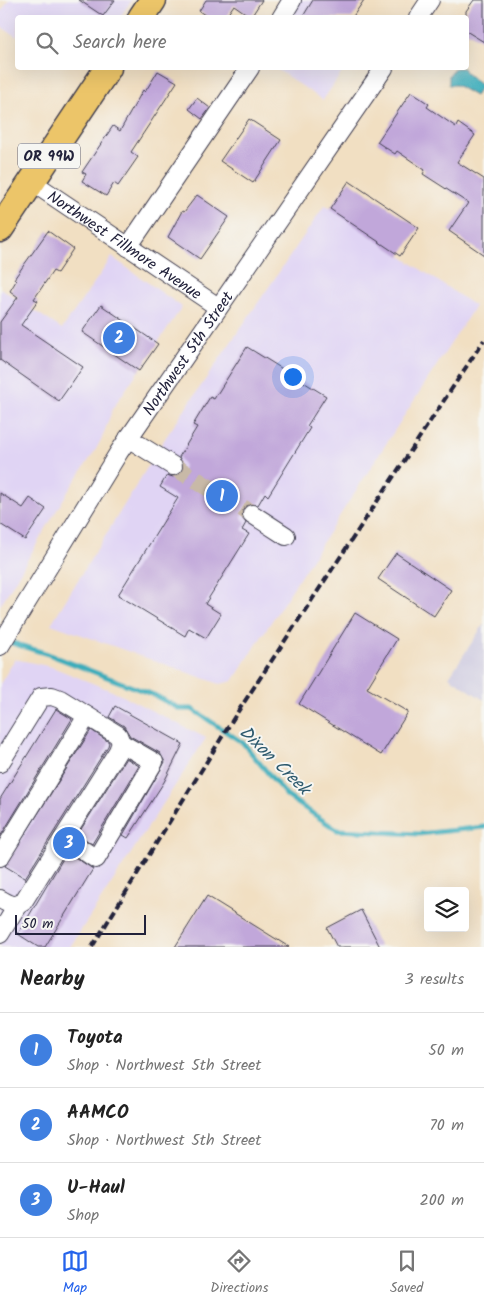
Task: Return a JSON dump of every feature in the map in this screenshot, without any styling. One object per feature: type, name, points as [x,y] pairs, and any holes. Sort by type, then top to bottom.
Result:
[{"type":"highway","points":[[143,15],[152,0]]},
{"type":"highway","name":"OR 99W","points":[[0,229],[107,70]]},
{"type":"street","points":[[283,15],[292,0]]},
{"type":"street","points":[[420,15],[430,0]]},
{"type":"street","points":[[128,247],[249,70]]},
{"type":"street","name":"Northwest 5th Street","points":[[0,646],[128,438],[383,70]]},
{"type":"street","name":"Northwest Fillmore Avenue","points":[[32,182],[218,307]]},
{"type":"street","points":[[128,438],[173,466]]},
{"type":"street","points":[[252,514],[286,536]]},
{"type":"street","points":[[0,763],[41,697],[52,696],[60,699],[118,735],[121,743],[118,752],[23,902],[9,903],[0,934]]},
{"type":"street","points":[[0,858],[87,716]]},
{"type":"street","points":[[64,837],[96,859],[154,762],[121,743]]},
{"type":"shaded area","points":[[9,0],[132,0],[121,15],[15,15],[15,36],[0,26],[0,13]]},
{"type":"shaded area","points":[[298,0],[317,0],[340,15],[288,15]]},
{"type":"shaded area","points":[[278,70],[344,70],[323,100]]},
{"type":"shaded area","points":[[325,205],[475,306],[233,681],[220,684],[51,624],[166,437]]},
{"type":"shaded area","points":[[112,257],[182,307],[113,408],[95,451],[67,493],[0,606],[0,288],[62,329]]},
{"type":"shaded area","points":[[484,624],[484,700],[449,677]]},
{"type":"shaded area","points":[[15,659],[52,667],[117,693],[206,738],[70,947],[0,947],[0,684]]},
{"type":"water","points":[[453,70],[464,70],[482,86],[475,96],[456,85],[449,85],[449,75]]},
{"type":"building","points":[[79,0],[115,0],[104,15]]},
{"type":"building","points":[[206,0],[262,0],[252,15],[248,15],[234,5],[227,15],[205,15],[199,11]]},
{"type":"building","points":[[313,0],[364,0],[354,15],[304,15]]},
{"type":"building","points":[[474,0],[484,0],[484,42],[469,33],[469,15],[466,15],[466,11]]},
{"type":"building","points":[[158,71],[177,82],[131,152],[138,157],[118,186],[114,183],[106,196],[82,181],[86,174],[82,172],[113,126],[120,131],[143,90],[145,92]]},
{"type":"building","points":[[411,92],[429,104],[427,107],[456,127],[458,123],[475,135],[457,162],[484,179],[484,255],[449,231],[468,203],[423,174],[425,170],[397,151],[395,154],[377,142]]},
{"type":"building","points":[[197,98],[210,108],[202,119],[189,109]]},
{"type":"building","points":[[249,119],[281,140],[253,183],[220,161]]},
{"type":"building","points":[[349,181],[419,228],[400,256],[330,209]]},
{"type":"building","points":[[197,195],[229,217],[200,259],[168,237],[182,211],[184,212]]},
{"type":"building","points":[[48,231],[73,249],[57,273],[53,271],[34,299],[38,301],[21,325],[83,367],[59,401],[0,360],[0,322],[18,297],[10,291],[16,281],[14,279]]},
{"type":"building","points":[[101,305],[158,344],[139,371],[82,332]]},
{"type":"building","points":[[247,347],[326,396],[307,426],[310,428],[268,496],[265,493],[258,505],[248,504],[243,509],[242,518],[246,523],[242,530],[249,534],[205,604],[221,614],[206,638],[189,628],[185,636],[118,595],[178,498],[160,487],[167,475],[173,477],[182,472],[184,466],[179,457],[197,427],[193,425],[210,397],[214,399]]},
{"type":"building","points":[[0,493],[23,508],[30,498],[46,509],[25,540],[0,524]]},
{"type":"building","points":[[396,553],[451,590],[434,616],[378,579]]},
{"type":"building","points":[[355,613],[397,639],[367,688],[408,712],[381,755],[299,704]]},
{"type":"building","points":[[115,706],[183,744],[164,782],[128,838],[123,835],[165,762],[160,753],[130,736],[124,726],[109,717]]},
{"type":"building","points":[[56,709],[72,719],[0,837],[0,799]]},
{"type":"building","points":[[91,730],[109,742],[108,746],[25,878],[5,866]]},
{"type":"building","points":[[126,758],[139,766],[92,844],[78,834]]},
{"type":"building","points":[[67,852],[93,869],[45,947],[38,947],[18,934]]},
{"type":"building","points":[[207,896],[289,947],[175,947]]},
{"type":"building","points":[[361,910],[380,947],[337,947],[327,928]]},
{"type":"waterway","name":"Dixon Creek","points":[[6,641],[48,654],[154,695],[180,709],[192,709],[243,743],[287,796],[337,830],[419,834],[484,827]]},
{"type":"tunnel","points":[[173,466],[252,514]]},
{"type":"railway","points":[[92,947],[235,716],[484,340]]},
{"type":"place","name":"AAMCO","points":[[119,338]]},
{"type":"place","name":"Toyota","points":[[222,496]]},
{"type":"place","name":"U-Haul","points":[[69,843]]}]
